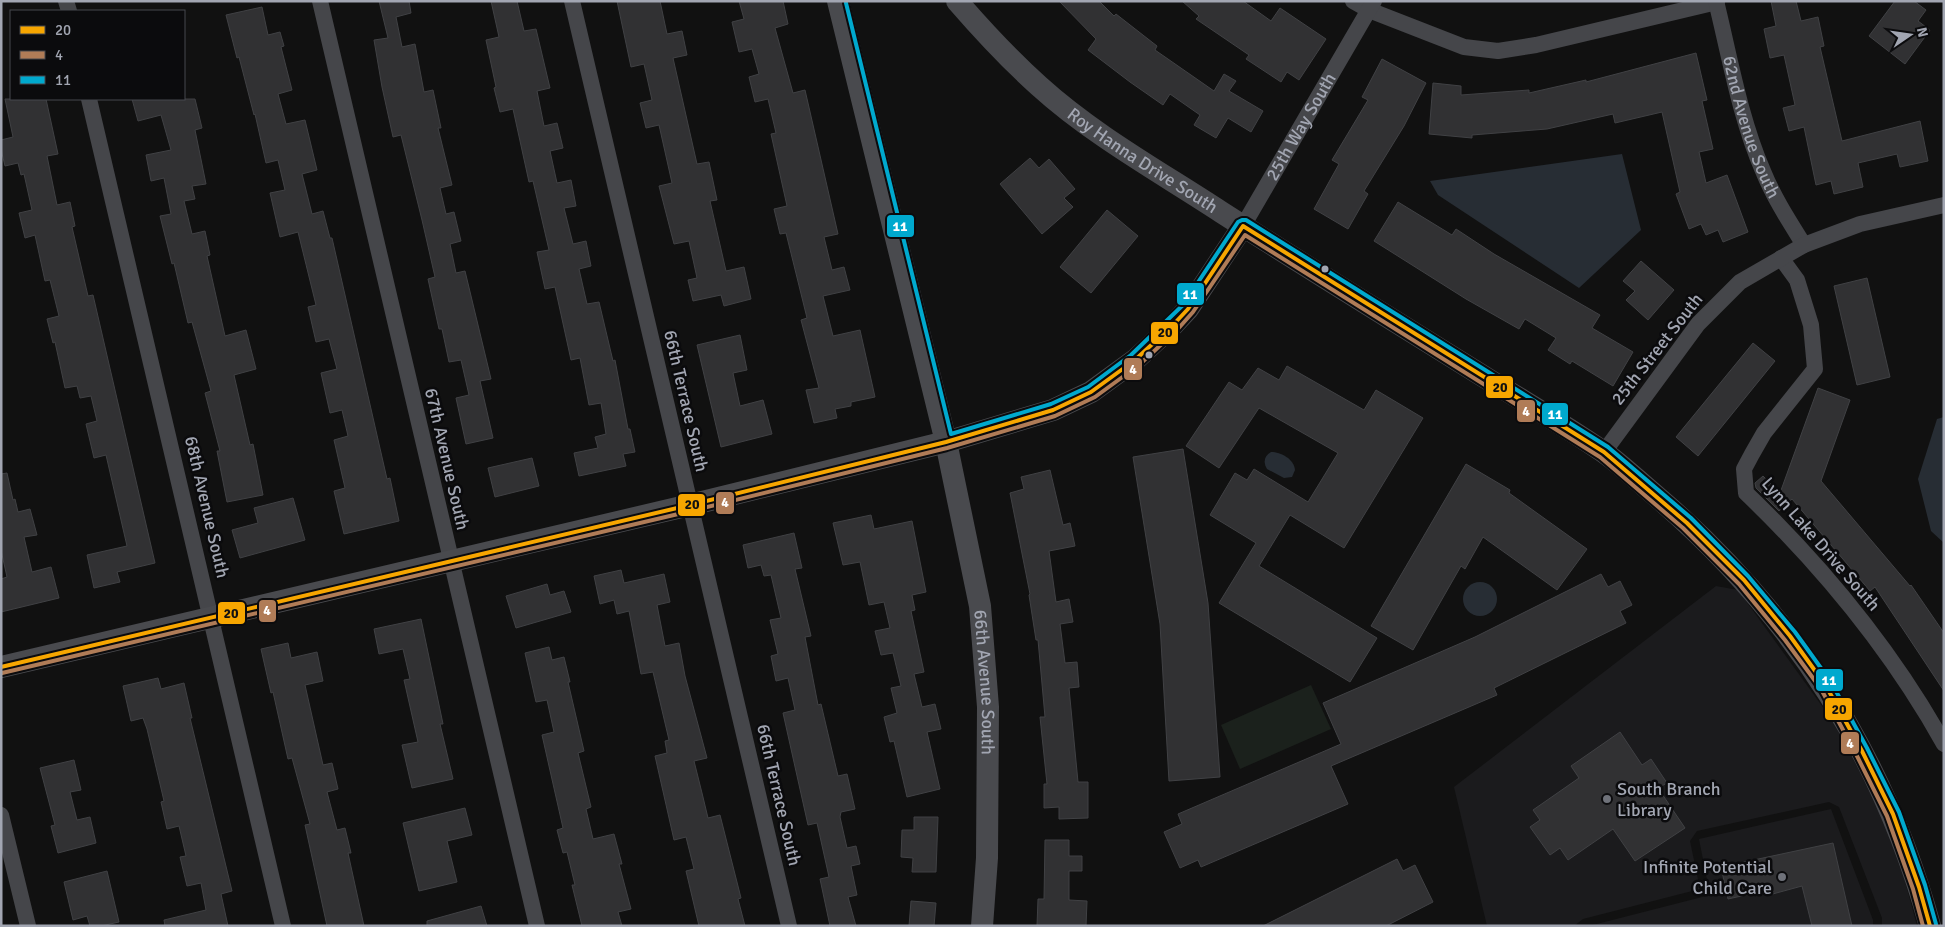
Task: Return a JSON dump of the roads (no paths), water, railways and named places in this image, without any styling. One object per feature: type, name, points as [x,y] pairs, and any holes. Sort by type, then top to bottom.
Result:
[{"type":"street","name":"67th Avenue South","points":[[320,1],[537,926]]},
{"type":"street","name":"66th Terrace South","points":[[572,1],[789,926]]},
{"type":"street","name":"Roy Hanna Drive South","points":[[957,1],[982,31],[1040,88],[1102,135],[1243,226],[1604,452]]},
{"type":"street","points":[[1353,1],[1371,6],[1464,47],[1498,51],[1536,45],[1716,2]]},
{"type":"street","name":"62nd Avenue South","points":[[1716,2],[1747,128],[1763,171],[1780,208],[1804,245]]},
{"type":"street","name":"66th Avenue South","points":[[839,3],[946,442],[980,606],[988,707],[987,858],[982,926]]},
{"type":"street","name":"25th Way South","points":[[1,667],[451,562],[946,442],[1053,410],[1091,392],[1141,355],[1188,309],[1243,226],[1371,6]]},
{"type":"street","name":"68th Avenue South","points":[[89,100],[283,926]]},
{"type":"street","name":"25th Street South","points":[[1604,452],[1698,324],[1740,282],[1804,245],[1860,224],[1944,205]]},
{"type":"street","name":"Lynn Lake Drive South","points":[[1781,258],[1797,280],[1811,326],[1815,368],[1764,433],[1752,454],[1744,470],[1746,493],[1776,522],[1829,581],[1880,644],[1927,713],[1944,744]]},
{"type":"street","points":[[1604,452],[1688,523],[1744,580],[1790,636],[1826,686],[1862,751],[1893,814],[1920,887],[1930,926]]},
{"type":"street","points":[[1,815],[28,926]]},
{"type":"place","name":"South Branch Library","points":[[1607,799]]},
{"type":"place","name":"Infinite Potential Child Care","points":[[1782,877]]}]
